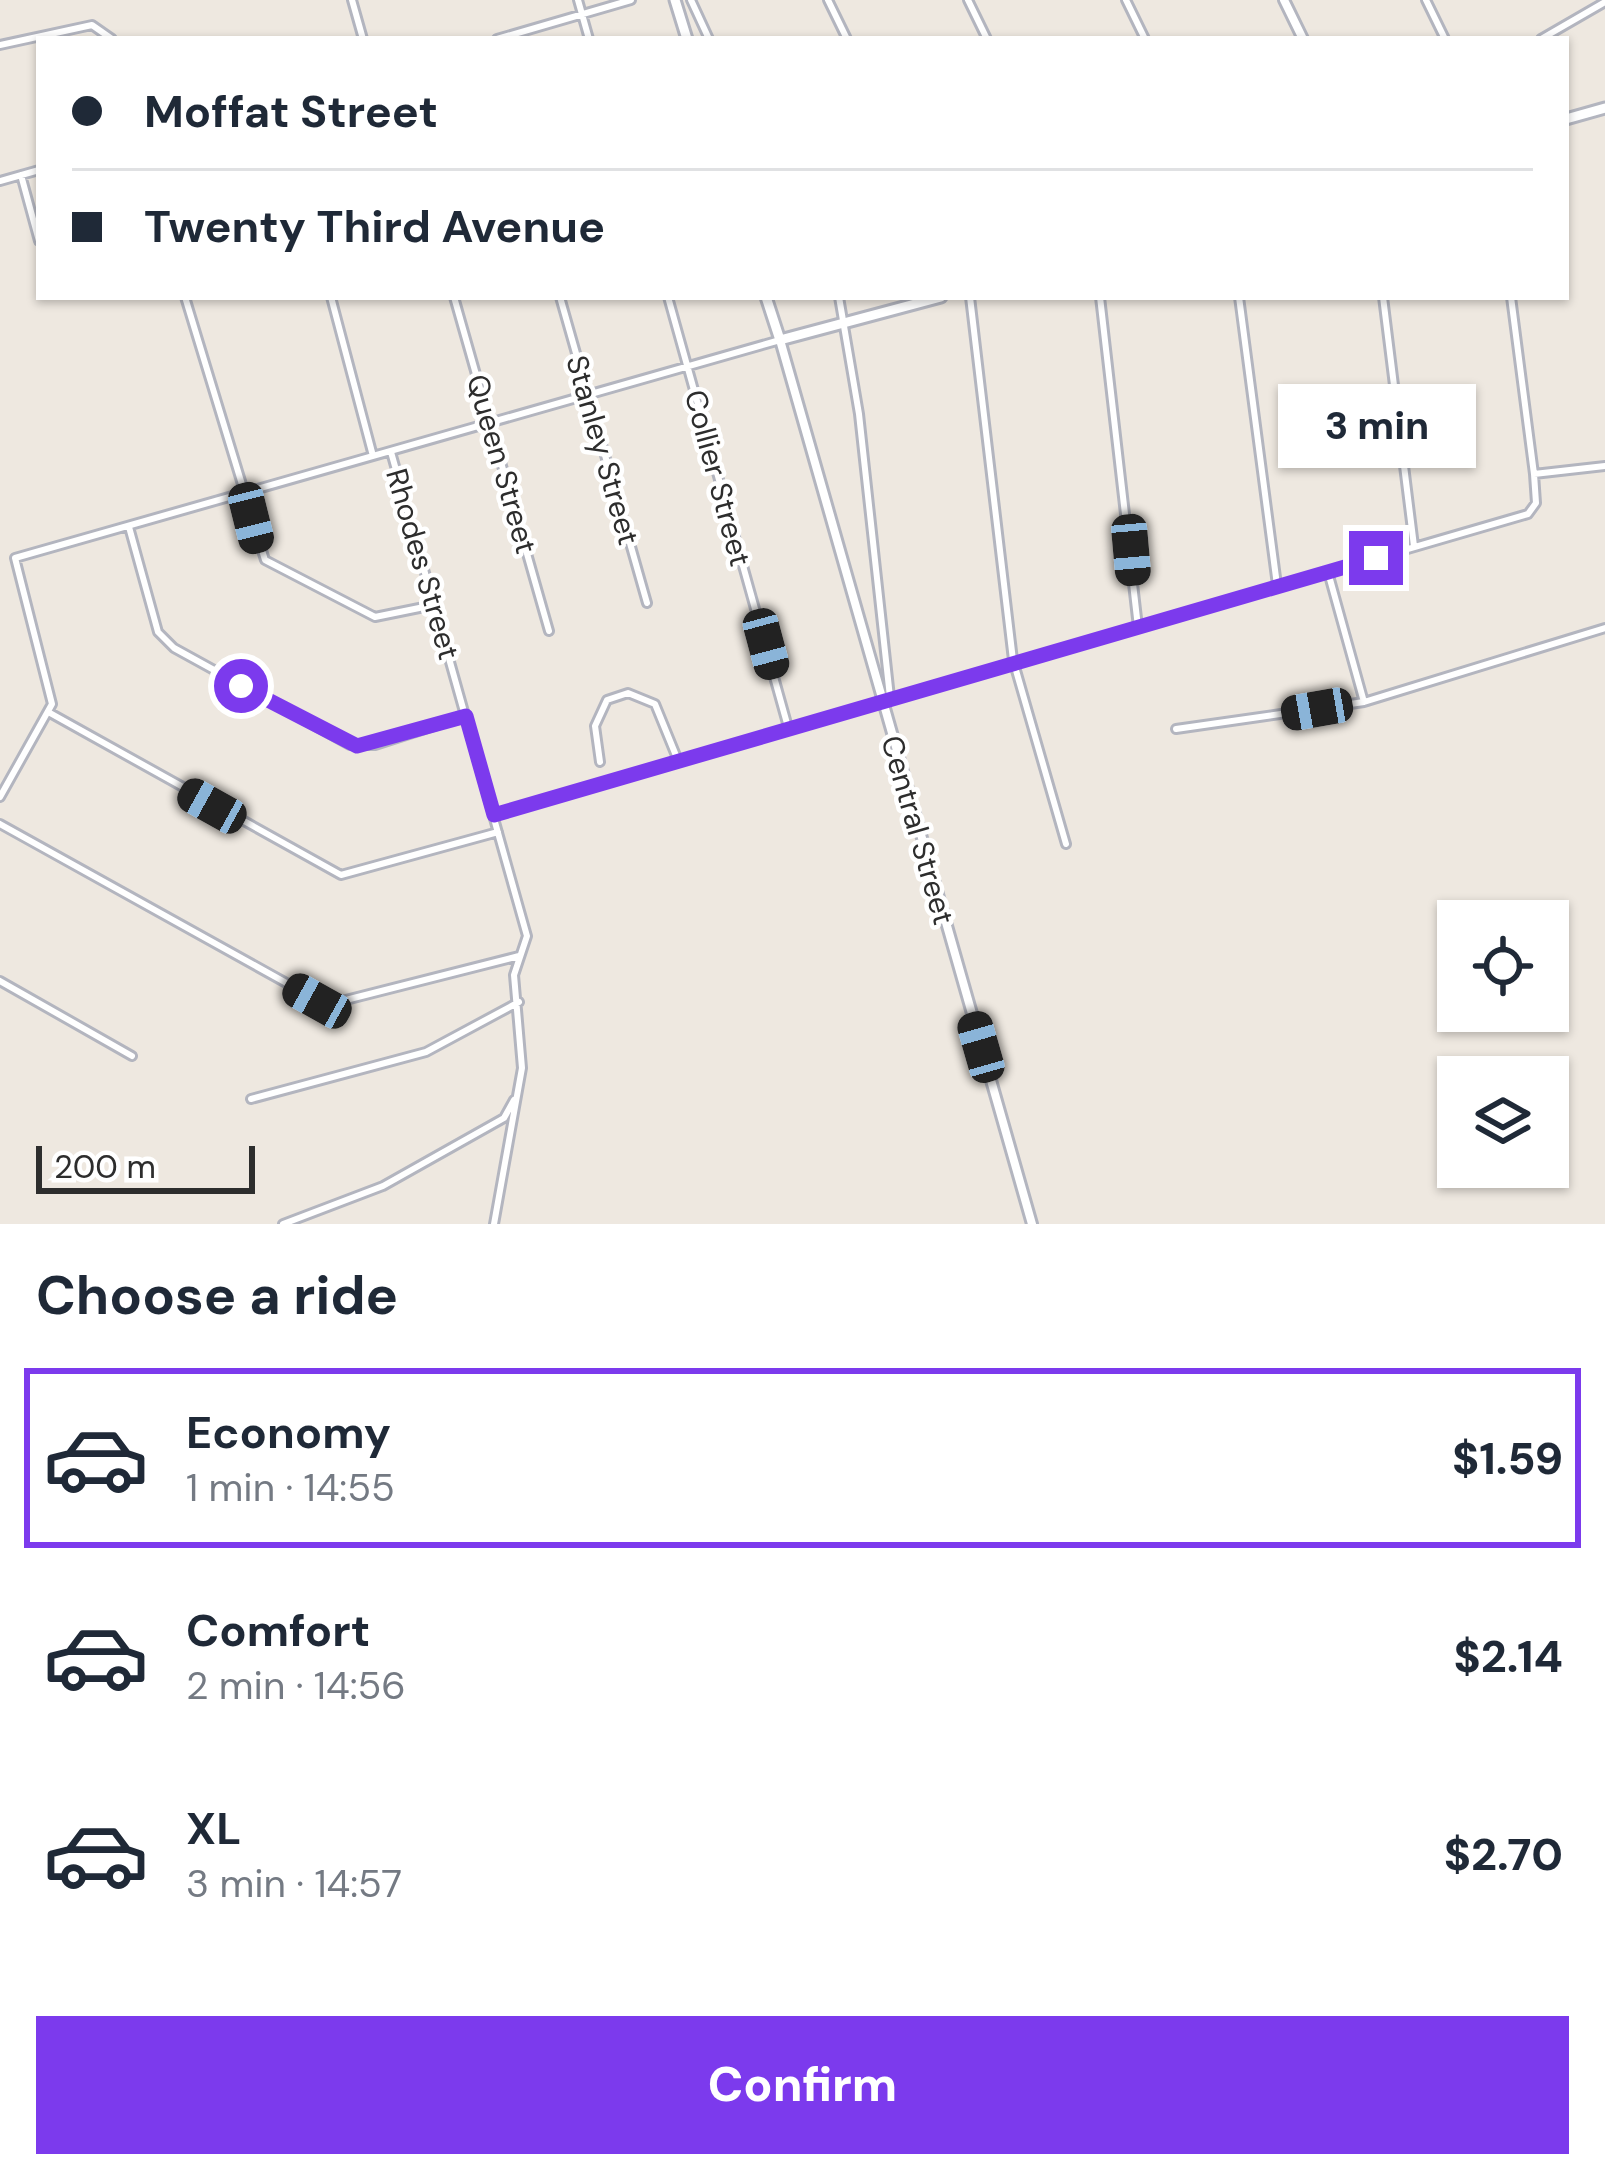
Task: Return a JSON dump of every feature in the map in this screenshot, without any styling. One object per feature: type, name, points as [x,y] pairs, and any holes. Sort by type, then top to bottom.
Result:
[{"type":"main road","points":[[675,0],[686,36]]},
{"type":"main road","points":[[1569,118],[1605,108]]},
{"type":"main road","name":"Central Street","points":[[767,300],[780,340]]},
{"type":"main road","points":[[780,340],[930,300]]},
{"type":"street","points":[[352,0],[362,36]]},
{"type":"street","points":[[578,0],[589,36]]},
{"type":"street","points":[[508,36],[631,0]]},
{"type":"street","points":[[691,0],[708,36]]},
{"type":"street","points":[[828,0],[846,36]]},
{"type":"street","points":[[968,0],[986,36]]},
{"type":"street","points":[[1126,0],[1144,36]]},
{"type":"street","points":[[1284,0],[1302,36]]},
{"type":"street","points":[[1426,0],[1444,36]]},
{"type":"street","points":[[1546,36],[1605,2]]},
{"type":"street","points":[[41,36],[92,25],[108,36]]},
{"type":"street","points":[[0,45],[36,37]]},
{"type":"street","points":[[0,181],[36,171]]},
{"type":"street","points":[[21,176],[36,230]]},
{"type":"street","points":[[186,300],[261,553],[273,567],[375,617],[434,605]]},
{"type":"street","points":[[332,300],[373,457]]},
{"type":"street","name":"Queen Street","points":[[455,300],[549,632]]},
{"type":"street","name":"Stanley Street","points":[[561,300],[647,603]]},
{"type":"street","name":"Collier Street","points":[[669,300],[788,728]]},
{"type":"street","points":[[839,300],[847,323],[886,699]]},
{"type":"street","points":[[970,300],[1013,660],[1066,844]]},
{"type":"street","points":[[1100,300],[1138,627]]},
{"type":"street","points":[[1239,300],[1278,586]]},
{"type":"street","points":[[1383,300],[1414,546]]},
{"type":"street","points":[[494,815],[1533,510],[1534,474],[1511,300]]},
{"type":"street","points":[[0,797],[50,713],[50,693],[15,558],[780,340]]},
{"type":"street","name":"Central Street","points":[[780,340],[1032,1224]]},
{"type":"street","name":"Rhodes Street","points":[[391,452],[527,936],[514,975],[522,1068],[494,1224]]},
{"type":"street","points":[[1534,474],[1605,466]]},
{"type":"street","points":[[129,527],[164,640],[267,700],[357,746],[466,716]]},
{"type":"street","points":[[1328,572],[1364,702]]},
{"type":"street","points":[[1176,729],[1364,702],[1605,628]]},
{"type":"street","points":[[600,761],[597,718],[607,700],[628,693],[655,704],[677,758]]},
{"type":"street","points":[[50,713],[341,875],[498,832]]},
{"type":"street","points":[[0,824],[326,1005],[520,956]]},
{"type":"street","points":[[0,981],[132,1056]]},
{"type":"street","points":[[251,1099],[426,1052],[519,1002]]},
{"type":"street","points":[[283,1224],[417,1167],[504,1118],[517,1095]]},
{"type":"route","points":[[241,686],[341,742],[357,746],[375,745],[466,716],[494,815],[1013,660],[1376,558]]}]
